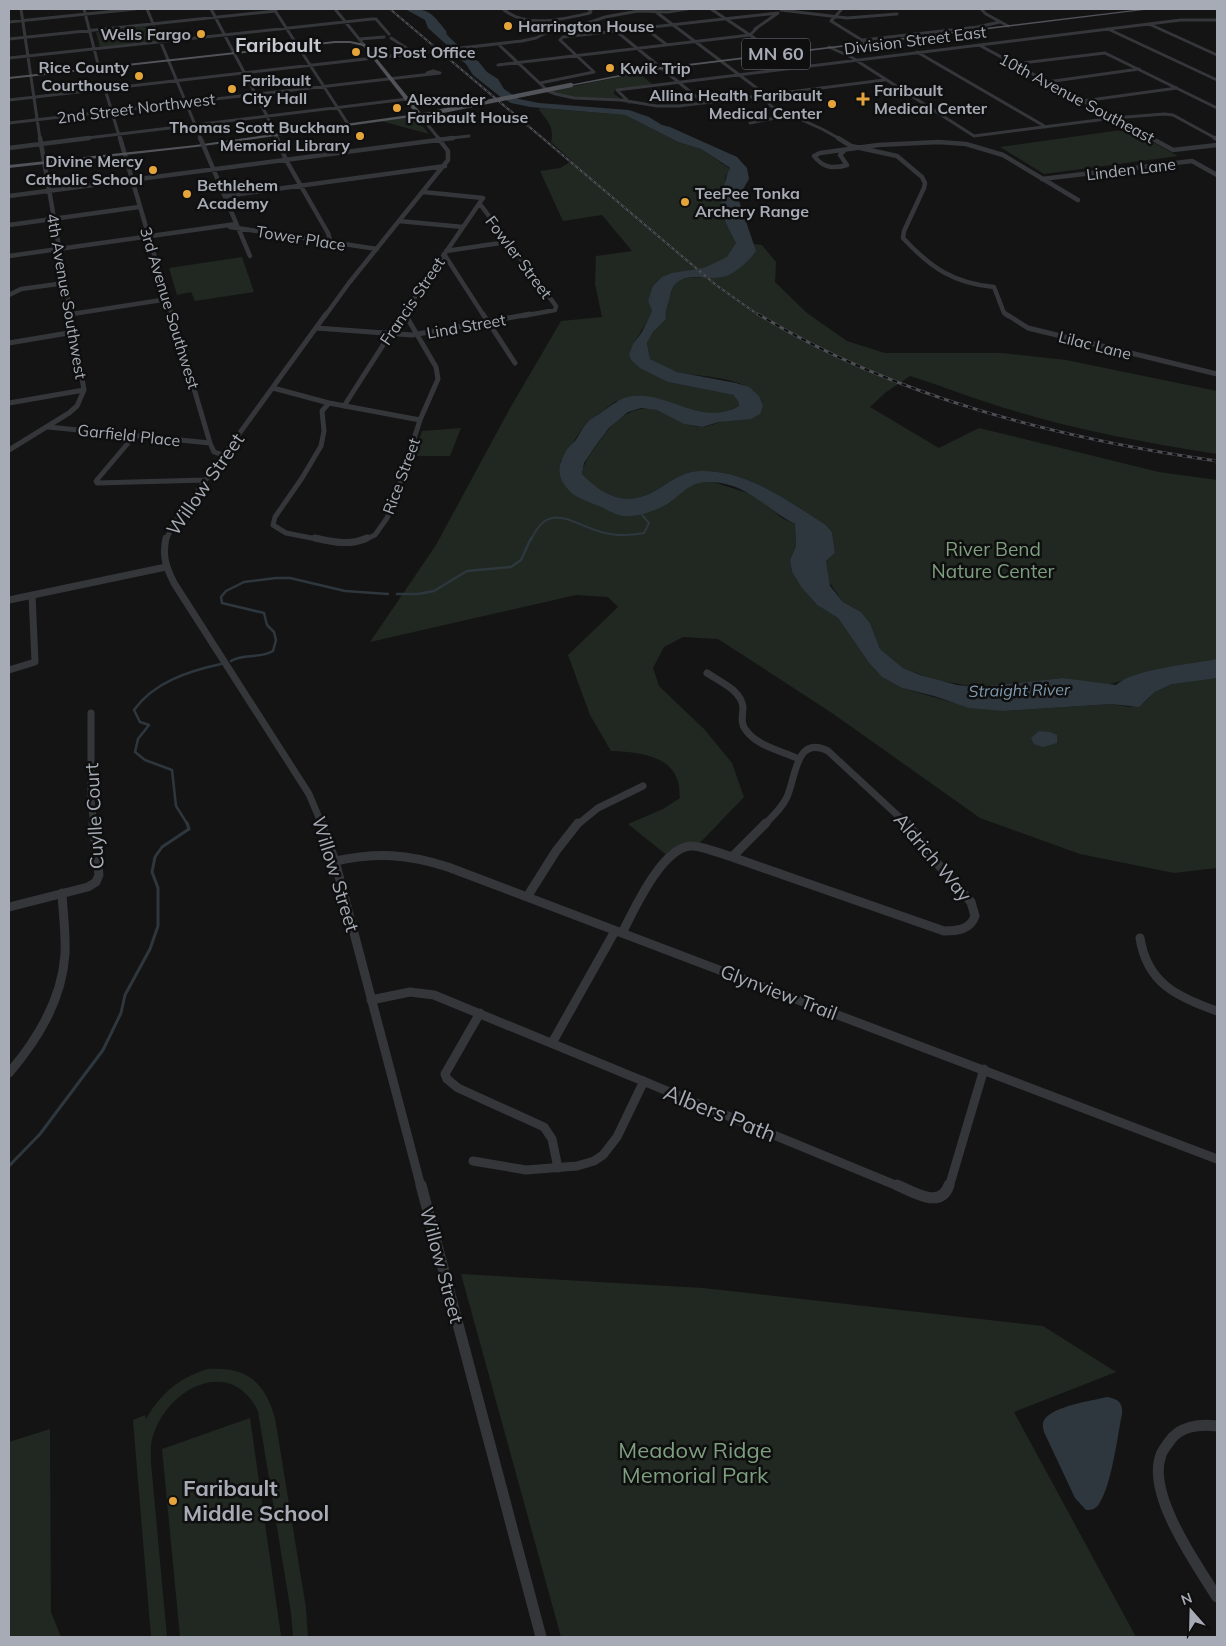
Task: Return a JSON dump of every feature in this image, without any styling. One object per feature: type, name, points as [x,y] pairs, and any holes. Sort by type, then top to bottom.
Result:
[{"type":"main road","name":"MN 60","points":[[420,115],[662,68],[1150,9]]},
{"type":"main road","points":[[9,78],[335,42],[352,42],[364,45],[420,115]]},
{"type":"main road","points":[[9,167],[126,154],[420,115]]},
{"type":"street","name":"4th Avenue Southwest","points":[[9,450],[60,421],[77,406],[84,390],[44,163],[21,9]]},
{"type":"street","points":[[84,9],[99,68]]},
{"type":"street","points":[[9,22],[135,9]]},
{"type":"street","points":[[147,9],[250,256]]},
{"type":"street","points":[[210,9],[267,116],[286,160],[328,233],[331,244]]},
{"type":"street","points":[[335,9],[364,45]]},
{"type":"street","points":[[503,9],[518,18],[538,20],[552,20],[590,10]]},
{"type":"street","points":[[9,100],[530,40],[552,30],[585,24],[605,17],[638,11],[688,9]]},
{"type":"street","points":[[711,9],[746,31],[792,68]]},
{"type":"street","points":[[842,9],[830,19],[832,22],[865,42],[1000,22]]},
{"type":"street","points":[[981,9],[1008,26]]},
{"type":"street","points":[[9,39],[275,10],[348,124]]},
{"type":"street","points":[[654,10],[738,74],[763,95],[771,106],[822,129],[856,149]]},
{"type":"street","points":[[498,65],[750,36],[757,28],[781,11]]},
{"type":"street","points":[[540,83],[593,73],[593,69],[560,40],[563,37],[781,11],[833,17],[862,18],[897,14]]},
{"type":"street","points":[[9,58],[375,19],[396,42],[409,47],[414,53]]},
{"type":"street","name":"Division Street East","points":[[629,102],[617,90],[1181,20],[1217,20]]},
{"type":"street","points":[[1149,24],[1217,55]]},
{"type":"street","points":[[644,28],[667,45]]},
{"type":"street","points":[[746,31],[757,28]]},
{"type":"street","points":[[1108,29],[1217,80]]},
{"type":"street","points":[[616,31],[704,103]]},
{"type":"street","points":[[352,42],[359,38],[390,36]]},
{"type":"street","points":[[498,44],[548,91],[557,95],[664,107],[884,80]]},
{"type":"street","name":"10th Avenue Southeast","points":[[979,44],[1176,150],[1217,145]]},
{"type":"street","points":[[829,47],[855,60],[974,136],[1114,118],[1167,114],[1217,138]]},
{"type":"street","points":[[917,52],[1046,127]]},
{"type":"street","points":[[1014,64],[1103,53],[1217,108]]},
{"type":"street","points":[[1047,82],[1139,70]]},
{"type":"street","name":"2nd Street Northwest","points":[[9,123],[427,73]]},
{"type":"street","points":[[1083,101],[1177,88]]},
{"type":"street","name":"3rd Avenue Southwest","points":[[105,89],[118,135],[126,154],[139,207],[210,443]]},
{"type":"street","points":[[9,148],[407,99]]},
{"type":"street","points":[[225,196],[445,166],[449,154],[420,115]]},
{"type":"street","points":[[750,123],[790,116]]},
{"type":"street","points":[[9,196],[469,136]]},
{"type":"street","points":[[844,151],[840,155],[846,165],[841,167],[827,168],[820,165],[814,156],[820,153],[844,151],[866,146],[919,142],[966,144],[1003,155],[1078,200]]},
{"type":"street","name":"Lilac Lane","points":[[856,149],[897,156],[925,180],[924,188],[904,231],[903,238],[918,255],[952,279],[977,286],[994,287],[1004,312],[1028,328],[1217,374]]},
{"type":"street","name":"Linden Lane","points":[[1042,180],[1192,161],[1217,175]]},
{"type":"street","name":"Willow Street","points":[[445,166],[399,221],[316,328],[223,455],[167,535],[163,553],[166,568],[309,794],[336,861],[371,1000],[541,1637]]},
{"type":"street","name":"Francis Street","points":[[344,406],[389,334],[480,204],[482,197],[423,192]]},
{"type":"street","name":"Fowler Street","points":[[480,204],[556,306],[555,310]]},
{"type":"street","points":[[9,225],[139,207]]},
{"type":"street","points":[[399,221],[463,227]]},
{"type":"street","points":[[9,256],[237,226]]},
{"type":"street","name":"Tower Place","points":[[237,226],[331,244],[377,249]]},
{"type":"street","points":[[507,242],[445,253],[515,363]]},
{"type":"street","points":[[9,295],[20,289],[66,283]]},
{"type":"street","points":[[72,314],[168,299]]},
{"type":"street","name":"Lind Street","points":[[316,328],[389,334],[417,334],[555,310]]},
{"type":"street","name":"Rice Street","points":[[329,404],[322,411],[322,443],[273,521],[276,529],[286,533],[347,544],[371,538],[378,531],[391,510],[420,420],[437,385],[438,373],[404,312]]},
{"type":"street","points":[[9,343],[74,332]]},
{"type":"street","points":[[273,388],[329,404],[420,420]]},
{"type":"street","points":[[9,403],[84,390]]},
{"type":"street","name":"Garfield Place","points":[[48,428],[210,443]]},
{"type":"street","points":[[134,436],[96,481],[97,483],[205,480]]},
{"type":"street","points":[[210,443],[214,452],[223,455]]},
{"type":"street","points":[[9,600],[166,568]]},
{"type":"street","points":[[9,670],[35,662],[32,596]]},
{"type":"street","points":[[707,673],[738,696],[743,706],[741,718],[746,732],[760,741],[799,759],[787,797],[781,808],[732,857]]},
{"type":"street","name":"Cuylle Court","points":[[62,894],[88,887],[96,882],[99,876],[91,800],[91,713]]},
{"type":"street","name":"Aldrich Way","points":[[552,1043],[618,932],[660,868],[669,857],[685,846],[732,857],[944,931],[960,930],[972,923],[975,909],[971,902],[892,808],[824,749],[819,747],[808,748],[799,759]]},
{"type":"street","points":[[527,897],[572,828],[594,810],[627,796],[643,786]]},
{"type":"street","name":"Glynview Trail","points":[[336,861],[377,854],[418,858],[527,897],[984,1069],[1217,1159]]},
{"type":"street","points":[[9,907],[62,894],[64,964],[60,984],[42,1028],[28,1050],[9,1073]]},
{"type":"street","points":[[1140,938],[1141,950],[1146,964],[1167,988],[1182,998],[1217,1011]]},
{"type":"street","name":"Albers Path","points":[[371,1000],[403,991],[414,990],[434,995],[928,1198],[938,1198],[945,1195],[948,1190],[984,1069]]},
{"type":"street","points":[[480,1013],[450,1064],[445,1074],[447,1079],[458,1088],[544,1127],[552,1139],[558,1168]]},
{"type":"street","points":[[473,1161],[491,1162],[514,1169],[533,1170],[588,1164],[608,1150],[625,1124],[644,1081]]},
{"type":"street","points":[[1217,1426],[1194,1425],[1179,1432],[1166,1443],[1160,1459],[1158,1478],[1162,1499],[1172,1520],[1217,1597]]},
{"type":"green space","points":[[148,26],[154,41],[100,47],[96,32]]},
{"type":"green space","points":[[639,73],[652,84],[614,90],[615,92],[613,93],[621,99],[569,97],[550,91]]},
{"type":"green space","name":"River Bend Nature Center","points":[[540,108],[625,115],[678,142],[701,149],[730,169],[725,178],[725,189],[721,206],[736,242],[762,245],[776,262],[775,282],[807,313],[847,341],[885,353],[1001,353],[1066,360],[1217,391],[1217,454],[1130,439],[1042,419],[910,376],[885,393],[870,407],[939,448],[979,428],[1159,472],[1217,480],[1217,868],[1174,873],[1080,854],[980,818],[832,713],[718,639],[683,637],[664,647],[653,668],[659,686],[704,729],[732,763],[744,797],[697,846],[669,857],[628,824],[663,809],[680,798],[679,784],[674,773],[668,765],[650,756],[611,751],[590,715],[568,655],[618,607],[608,597],[576,595],[370,642],[436,545],[509,410],[561,321],[602,317],[595,284],[596,256],[632,251],[602,215],[563,221],[540,171],[560,168],[572,161],[551,142],[551,128],[539,110]],"holes":[[[691,270],[702,278],[684,278],[674,286],[667,307],[666,319],[653,332],[647,343],[650,359],[678,372],[738,383],[749,388],[763,406],[747,418],[700,427],[688,425],[662,412],[649,408],[633,411],[613,425],[587,459],[582,474],[591,482],[609,494],[628,499],[648,494],[689,472],[718,472],[751,481],[782,497],[826,525],[832,532],[835,553],[826,561],[829,582],[843,602],[861,612],[870,623],[880,649],[903,668],[935,680],[977,687],[1063,678],[1107,685],[1163,669],[1172,684],[1155,692],[1144,703],[1130,707],[1111,704],[1004,711],[951,702],[902,688],[882,677],[869,663],[838,618],[817,605],[801,587],[792,572],[790,560],[796,546],[795,524],[782,518],[754,495],[713,482],[695,482],[684,489],[671,502],[613,512],[597,505],[560,462],[586,423],[616,401],[665,401],[682,408],[703,413],[720,414],[739,406],[738,401],[733,395],[668,382],[629,354],[652,311],[648,301],[651,294]]]},
{"type":"green space","points":[[415,117],[429,134],[381,121]]},
{"type":"green space","points":[[1128,129],[1178,156],[1044,174],[1000,147]]},
{"type":"green space","points":[[242,257],[254,292],[195,301],[191,292],[177,295],[169,268]]},
{"type":"green space","points":[[461,428],[450,456],[413,456],[422,431]]},
{"type":"green space","name":"Meadow Ridge Memorial Park","points":[[461,1274],[703,1288],[1043,1326],[1116,1372],[1014,1412],[1136,1637],[561,1637]]},
{"type":"green space","points":[[208,1369],[233,1371],[252,1379],[265,1394],[271,1405],[275,1418],[306,1608],[308,1637],[293,1637],[291,1613],[258,1411],[246,1394],[232,1385],[217,1382],[201,1384],[185,1392],[160,1419],[152,1439],[151,1463],[167,1637],[151,1637],[133,1420],[145,1415],[146,1419],[164,1394],[188,1377]]},
{"type":"green space","points":[[250,1418],[281,1636],[180,1637],[162,1449]]},
{"type":"green space","points":[[50,1429],[51,1612],[61,1637],[9,1637],[9,1442]]},
{"type":"water","name":"Straight River","points":[[405,9],[425,11],[433,16],[446,31],[447,35],[472,59],[478,61],[487,72],[498,79],[504,89],[519,99],[539,103],[629,110],[649,117],[662,125],[737,157],[747,168],[749,179],[738,198],[756,251],[743,266],[726,276],[718,278],[692,277],[679,281],[670,296],[666,310],[666,319],[653,332],[647,343],[650,359],[677,372],[749,387],[759,396],[763,406],[760,414],[751,419],[719,422],[702,427],[684,424],[657,410],[641,408],[628,412],[609,428],[584,463],[582,474],[591,482],[609,494],[628,499],[648,494],[689,472],[718,472],[751,481],[782,497],[826,525],[832,532],[835,553],[826,561],[830,586],[843,602],[861,612],[870,623],[880,649],[903,668],[920,675],[957,685],[977,687],[1063,678],[1116,685],[1124,679],[1149,671],[1217,659],[1217,678],[1172,684],[1155,692],[1139,707],[1111,704],[1004,711],[969,708],[902,688],[882,677],[869,663],[838,618],[817,605],[801,587],[792,572],[790,560],[796,546],[795,524],[747,492],[736,487],[712,482],[695,484],[662,507],[642,514],[628,516],[614,513],[581,499],[569,491],[560,475],[560,466],[567,450],[591,419],[621,400],[633,396],[647,396],[711,413],[739,406],[738,401],[733,395],[668,382],[640,368],[631,360],[629,354],[652,311],[648,301],[653,286],[662,277],[672,273],[704,268],[727,257],[736,243],[725,220],[721,206],[730,168],[701,149],[678,142],[625,115],[530,107],[511,103],[473,75],[466,64],[452,53],[449,47],[428,28],[425,20]]},
{"type":"water","points":[[1039,731],[1057,735],[1057,743],[1043,747],[1034,744],[1031,738]]},
{"type":"water","points":[[1107,1397],[1117,1400],[1122,1407],[1116,1448],[1104,1495],[1097,1507],[1086,1510],[1075,1498],[1044,1432],[1043,1423],[1055,1411],[1082,1402]]},
{"type":"waterway","points":[[531,540],[538,528],[545,521],[553,518],[569,520],[615,535],[644,533],[649,523],[642,515]]},
{"type":"waterway","points":[[397,594],[418,594],[434,591],[467,571],[511,567],[521,560],[531,538]]},
{"type":"waterway","points":[[231,661],[241,657],[257,656],[273,651],[276,640],[274,632],[267,625],[264,613],[222,603],[221,597],[226,591],[244,582],[290,578],[345,591],[388,594]]},
{"type":"waterway","points":[[187,824],[176,806],[172,770],[145,760],[135,752],[138,739],[149,725],[140,722],[134,710],[152,692],[173,679],[221,664]]},
{"type":"waterway","points":[[9,1166],[40,1134],[103,1050],[121,1013],[125,995],[150,949],[158,926],[158,888],[152,872],[155,857],[162,847],[189,829],[187,824]]},
{"type":"railway","points":[[390,9],[716,285],[760,316]]},
{"type":"railway","points":[[758,314],[811,343],[866,369],[922,391],[980,410],[1038,427],[1098,440],[1157,452],[1217,461]]},
{"type":"place","name":"Harrington House","points":[[508,26]]},
{"type":"place","name":"Wells Fargo","points":[[201,34]]},
{"type":"place","name":"US Post Office","points":[[356,52]]},
{"type":"place","name":"Kwik Trip","points":[[610,68]]},
{"type":"place","name":"Rice County Courthouse","points":[[139,76]]},
{"type":"place","name":"Faribault City Hall","points":[[232,89]]},
{"type":"place","name":"Faribault Medical Center","points":[[863,99]]},
{"type":"place","name":"Allina Health Faribault Medical Center","points":[[832,104]]},
{"type":"place","name":"Alexander Faribault House","points":[[397,108]]},
{"type":"place","name":"Thomas Scott Buckham Memorial Library","points":[[360,136]]},
{"type":"place","name":"Divine Mercy Catholic School","points":[[153,170]]},
{"type":"place","name":"Bethlehem Academy","points":[[187,194]]},
{"type":"place","name":"TeePee Tonka Archery Range","points":[[685,202]]},
{"type":"place","name":"Faribault Middle School","points":[[173,1501]]},
{"type":"district","name":"Faribault","points":[[278,45]]}]
